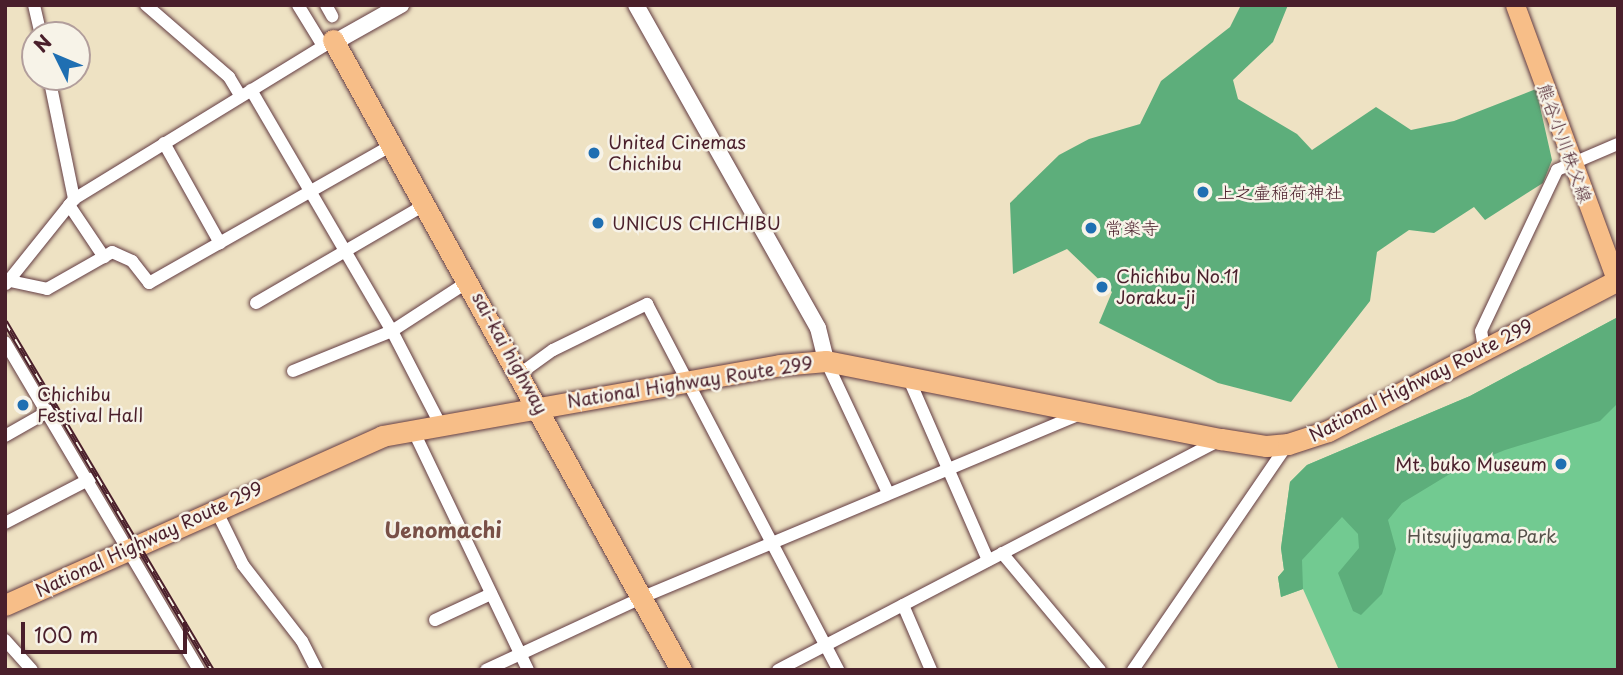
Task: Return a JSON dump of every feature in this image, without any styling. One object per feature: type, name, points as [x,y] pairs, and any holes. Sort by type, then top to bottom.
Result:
[{"type":"highway","name":"sai-kai highway","points":[[330,43],[392,145],[540,406],[681,670]]},
{"type":"highway","name":"National Highway Route 299","points":[[5,605],[358,444],[413,430],[540,406],[691,380],[826,361],[1221,439],[1266,446],[1288,444],[1328,431],[1617,281]]},
{"type":"main road","name":"熊谷小川秩父線","points":[[1515,5],[1617,281]]},
{"type":"street","points":[[146,5],[245,93],[310,190],[392,331],[441,426]]},
{"type":"street","points":[[298,5],[330,43]]},
{"type":"street","points":[[392,145],[149,283],[122,254],[104,257],[47,289],[8,282],[71,202],[245,93],[401,5]]},
{"type":"street","points":[[636,5],[818,328],[826,361],[888,493]]},
{"type":"street","points":[[51,91],[71,202],[104,257]]},
{"type":"street","points":[[164,143],[220,243]]},
{"type":"street","points":[[1484,349],[1481,331],[1557,170],[1618,144]]},
{"type":"street","points":[[256,303],[426,204]]},
{"type":"street","points":[[293,372],[392,331],[469,281]]},
{"type":"street","points":[[521,373],[553,350],[648,304],[691,380],[838,670]]},
{"type":"street","points":[[5,342],[90,479],[199,670]]},
{"type":"street","points":[[908,377],[988,560]]},
{"type":"street","points":[[5,436],[49,411]]},
{"type":"street","points":[[486,670],[643,597],[946,468],[1088,412]]},
{"type":"street","points":[[413,430],[528,670]]},
{"type":"street","points":[[778,670],[1221,439]]},
{"type":"street","points":[[1133,670],[1288,444]]},
{"type":"street","points":[[5,523],[90,479]]},
{"type":"street","points":[[215,508],[243,565],[302,641],[317,670]]},
{"type":"street","points":[[1002,553],[1100,670]]},
{"type":"street","points":[[435,620],[491,594]]},
{"type":"street","points":[[903,605],[932,670]]},
{"type":"street","points":[[5,640],[32,670]]},
{"type":"green space","points":[[1241,5],[1288,5],[1273,42],[1233,80],[1238,99],[1297,134],[1312,150],[1376,107],[1411,130],[1454,121],[1536,89],[1552,160],[1543,183],[1485,220],[1474,207],[1434,233],[1409,230],[1377,252],[1370,301],[1291,402],[1218,383],[1099,323],[1112,292],[1067,249],[1013,274],[1010,203],[1059,155],[1089,139],[1140,124],[1161,81],[1230,27]]},
{"type":"green space","name":"Hitsujiyama Park","points":[[1618,317],[1618,670],[1339,670],[1303,589],[1281,597],[1278,577],[1284,570],[1281,548],[1290,482],[1307,465],[1470,396]]},
{"type":"green space","points":[[1618,317],[1618,403],[1600,421],[1505,450],[1458,469],[1402,503],[1388,520],[1396,549],[1382,594],[1361,615],[1353,611],[1338,573],[1359,548],[1358,534],[1342,517],[1302,560],[1303,589],[1281,597],[1278,577],[1284,570],[1281,548],[1290,482],[1307,465],[1470,396]]},
{"type":"railway","points":[[5,322],[212,670]]},
{"type":"place","name":"United Cinemas Chichibu","points":[[594,153]]},
{"type":"place","name":"上之壷稲荷神社","points":[[1203,192]]},
{"type":"place","name":"UNICUS CHICHIBU","points":[[598,223]]},
{"type":"place","name":"常楽寺","points":[[1091,228]]},
{"type":"place","name":"Chichibu No.11 Joraku-ji","points":[[1102,287]]},
{"type":"place","name":"Chichibu Festival Hall","points":[[23,405]]},
{"type":"place","name":"Mt. buko Museum","points":[[1561,464]]},
{"type":"district","name":"Uenomachi","points":[[443,529]]}]
